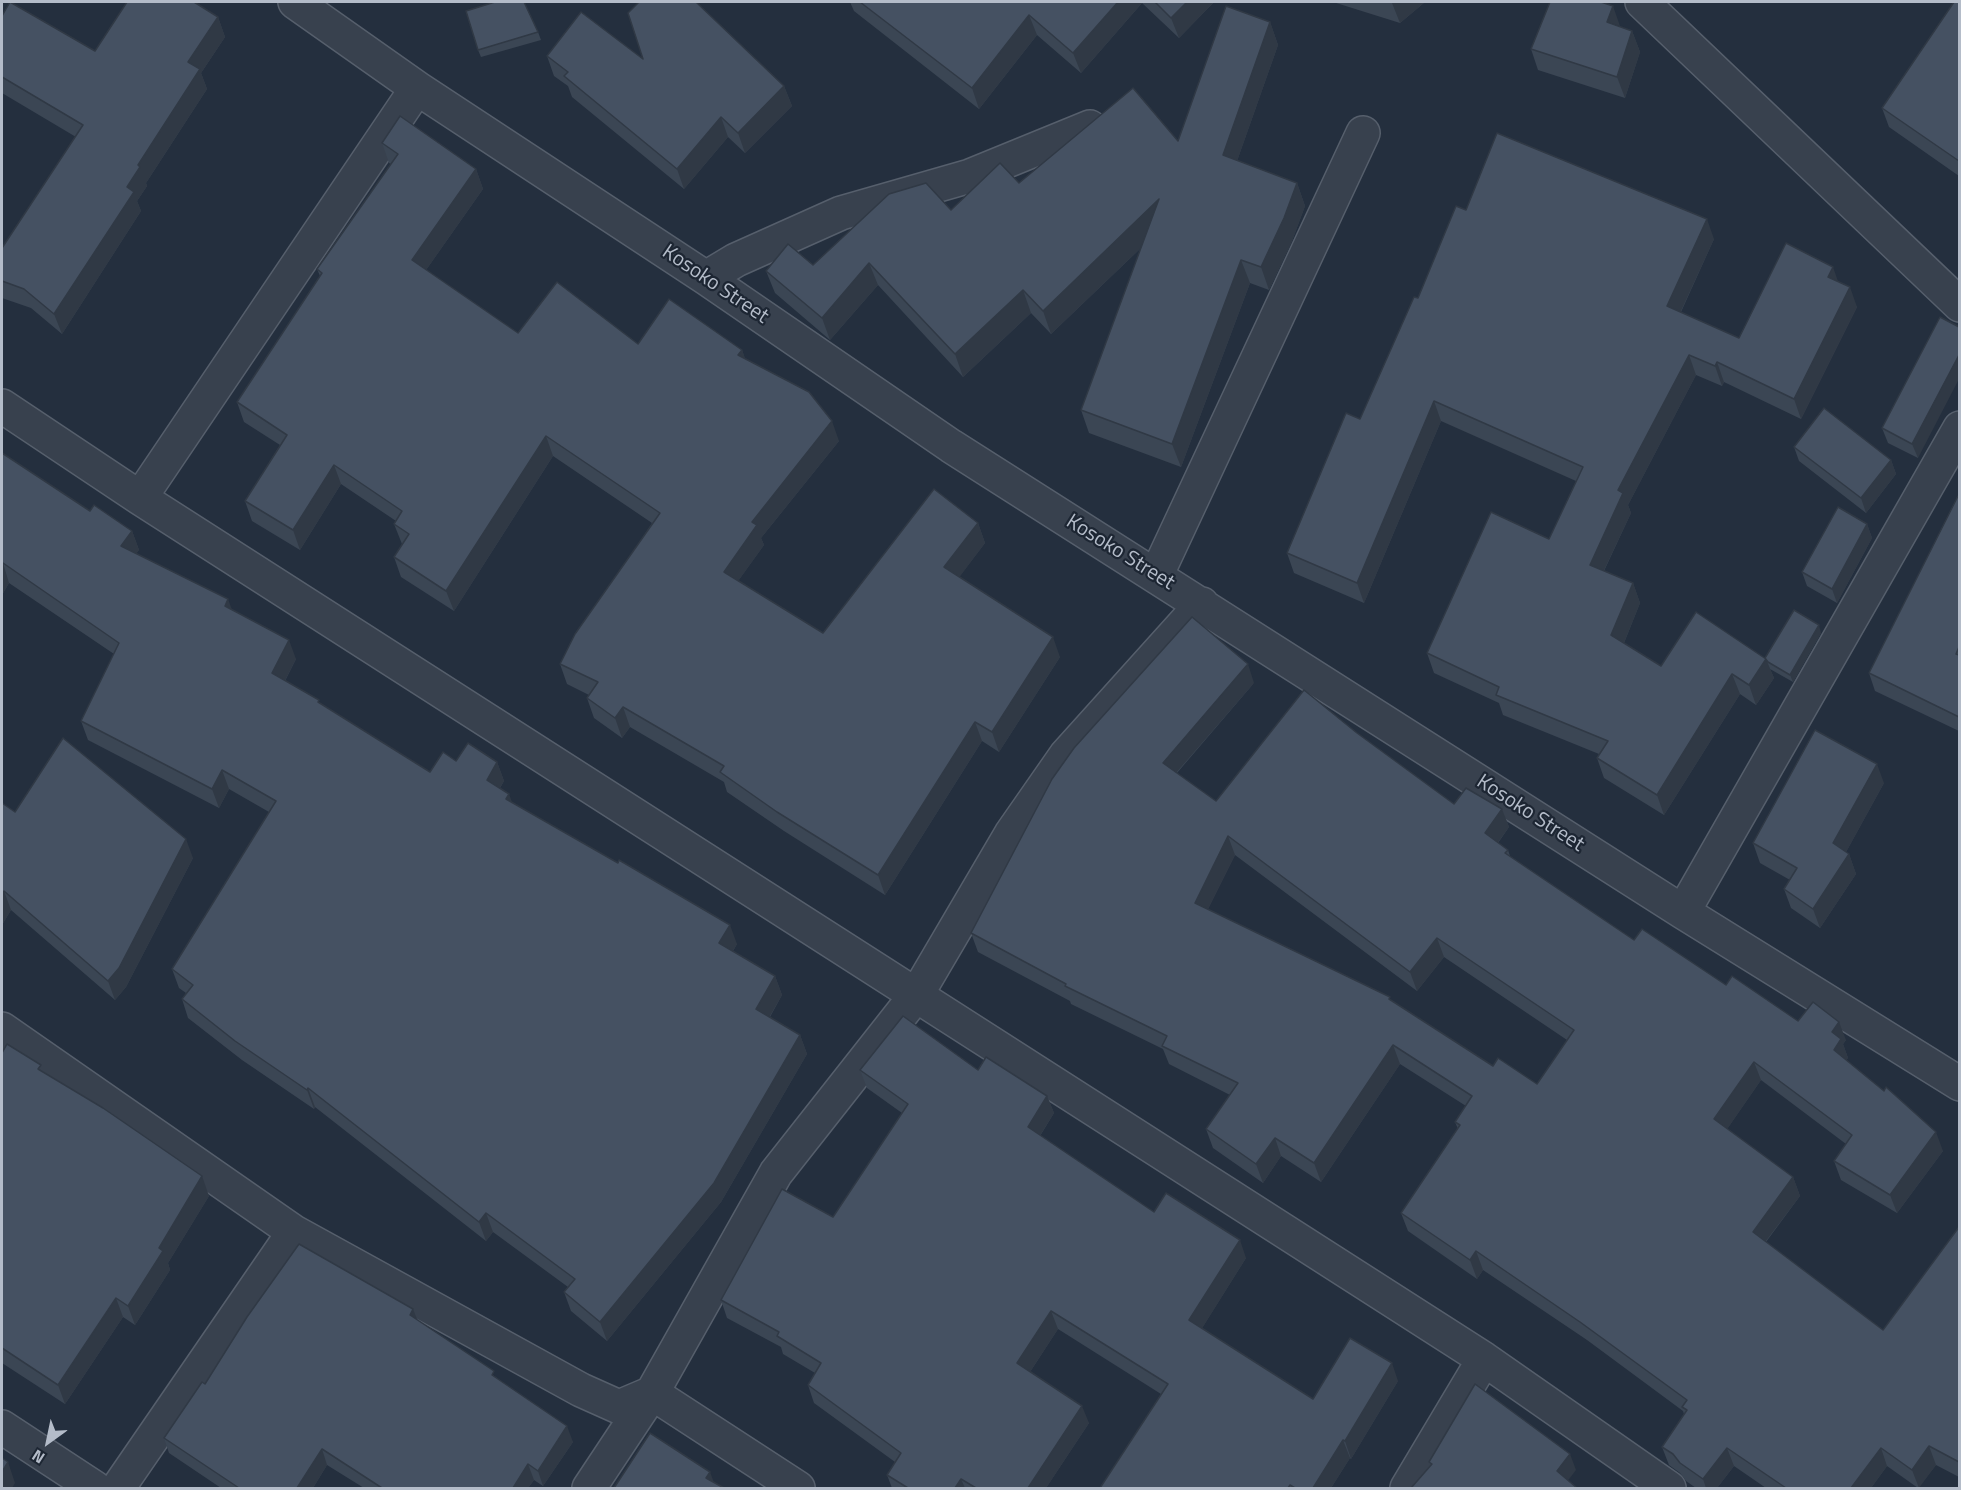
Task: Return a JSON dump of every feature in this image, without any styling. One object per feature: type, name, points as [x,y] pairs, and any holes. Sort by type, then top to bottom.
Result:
[{"type":"street","name":"Kosoko Street","points":[[295,2],[417,88],[705,278],[951,446],[1683,912],[1959,1084]]},
{"type":"street","points":[[1642,2],[1959,305]]},
{"type":"street","points":[[140,498],[417,88]]},
{"type":"street","points":[[705,278],[736,260],[841,213],[970,176],[1090,127]]},
{"type":"street","points":[[1156,576],[1364,133]]},
{"type":"street","points":[[2,406],[140,498],[1484,1359],[1669,1488]]},
{"type":"street","points":[[1683,912],[1959,428]]},
{"type":"street","points":[[589,1488],[652,1393],[777,1173],[916,994],[1011,834],[1066,755],[1202,604]]},
{"type":"street","points":[[2,1029],[294,1232],[600,1399],[620,1407],[652,1393]]},
{"type":"street","points":[[118,1488],[294,1232]]},
{"type":"street","points":[[1407,1488],[1484,1359]]},
{"type":"street","points":[[652,1393],[798,1488]]},
{"type":"street","points":[[2,1427],[95,1488]]},
{"type":"building","points":[[10,2],[95,51],[127,2],[194,2],[218,17],[188,62],[200,69],[138,165],[140,167],[127,187],[134,192],[54,314],[24,289],[2,281],[2,248],[83,125],[2,77],[2,16]]},
{"type":"building","points":[[495,2],[524,2],[538,32],[478,50],[466,11]]},
{"type":"building","points":[[639,2],[696,2],[784,86],[738,133],[721,117],[677,169],[564,76],[568,72],[547,56],[581,12],[643,59],[628,13]]},
{"type":"building","points":[[860,2],[1118,2],[1073,53],[1029,15],[972,88]]},
{"type":"building","points":[[1155,2],[1187,2],[1171,18]]},
{"type":"building","points":[[1550,2],[1601,2],[1613,6],[1607,22],[1632,31],[1617,77],[1531,49]]},
{"type":"building","points":[[1954,2],[1959,2],[1959,161],[1882,108]]},
{"type":"building","points":[[1226,6],[1270,22],[1223,155],[1297,183],[1284,218],[1261,267],[1241,260],[1172,444],[1081,410],[1159,199],[1043,311],[1023,290],[955,354],[869,263],[822,318],[766,271],[788,244],[813,265],[889,194],[926,183],[951,210],[1000,163],[1019,183],[1133,88],[1178,141]]},
{"type":"building","points":[[400,116],[476,169],[412,260],[518,333],[557,282],[638,344],[669,299],[742,350],[738,355],[809,392],[832,421],[752,522],[757,525],[724,572],[823,633],[934,489],[978,523],[944,567],[1053,637],[992,732],[975,722],[878,875],[777,812],[720,772],[724,766],[623,707],[615,718],[587,698],[598,682],[560,664],[575,634],[660,513],[546,436],[446,591],[394,557],[409,534],[394,524],[402,511],[334,465],[293,530],[245,501],[287,435],[237,402],[322,273],[317,269],[398,154],[382,143]]},
{"type":"building","points":[[1497,133],[1707,219],[1667,306],[1739,338],[1786,243],[1833,267],[1828,277],[1850,287],[1794,399],[1717,362],[1715,366],[1689,355],[1618,490],[1623,493],[1590,565],[1633,583],[1611,635],[1661,666],[1696,612],[1766,659],[1749,685],[1732,674],[1657,795],[1597,758],[1608,741],[1496,695],[1499,687],[1427,653],[1491,512],[1549,539],[1583,467],[1434,401],[1357,583],[1287,553],[1346,413],[1360,419],[1414,297],[1418,298],[1456,206],[1466,210]]},
{"type":"building","points":[[1940,317],[1959,327],[1959,355],[1912,444],[1882,428]]},
{"type":"building","points":[[1824,408],[1891,460],[1861,498],[1794,447]]},
{"type":"building","points":[[2,453],[90,511],[94,505],[132,531],[121,546],[228,599],[225,606],[289,640],[272,673],[319,700],[318,702],[430,772],[443,752],[456,761],[468,743],[497,762],[487,780],[509,794],[506,799],[618,863],[619,860],[730,925],[719,943],[775,976],[756,1009],[800,1035],[714,1183],[600,1322],[564,1292],[575,1279],[486,1213],[479,1222],[308,1088],[307,1090],[235,1041],[182,999],[193,985],[172,969],[276,801],[222,770],[212,789],[81,721],[119,643],[3,563],[2,565]]},
{"type":"building","points":[[1958,496],[1959,647],[1956,654],[1959,655],[1959,717],[1869,673]]},
{"type":"building","points":[[1838,507],[1867,524],[1832,589],[1802,572]]},
{"type":"building","points":[[1794,610],[1819,625],[1790,675],[1765,658]]},
{"type":"building","points":[[1192,617],[1248,664],[1163,763],[1216,801],[1304,690],[1357,733],[1454,804],[1466,788],[1502,809],[1485,833],[1508,850],[1505,853],[1634,940],[1642,929],[1726,985],[1732,976],[1798,1021],[1813,1002],[1839,1022],[1832,1032],[1841,1039],[1834,1050],[1884,1091],[1886,1087],[1936,1132],[1890,1195],[1834,1161],[1852,1135],[1754,1062],[1714,1119],[1793,1177],[1753,1232],[1883,1330],[1959,1227],[1959,1462],[1929,1446],[1912,1470],[1881,1448],[1851,1488],[1786,1488],[1727,1448],[1703,1479],[1680,1463],[1673,1454],[1662,1447],[1687,1410],[1682,1407],[1687,1400],[1580,1322],[1476,1251],[1470,1260],[1401,1213],[1460,1125],[1455,1122],[1472,1096],[1393,1045],[1314,1163],[1275,1138],[1256,1164],[1206,1129],[1238,1083],[1162,1046],[1167,1036],[1065,986],[1066,984],[971,933],[1052,779],[1074,748]],"holes":[[[1228,836],[1410,972],[1437,938],[1574,1030],[1537,1084],[1498,1058],[1493,1066],[1389,999],[1390,997],[1195,903]]]},
{"type":"building","points":[[1815,730],[1877,764],[1833,843],[1849,854],[1813,909],[1784,889],[1797,868],[1753,843]]},
{"type":"building","points":[[63,738],[186,839],[119,968],[108,981],[4,891],[2,895],[2,803],[15,812]]},
{"type":"building","points":[[903,1016],[978,1070],[986,1057],[1047,1096],[1028,1127],[1154,1212],[1166,1193],[1240,1240],[1189,1320],[1313,1399],[1350,1338],[1392,1363],[1345,1441],[1343,1440],[1313,1488],[1295,1488],[1290,1485],[1288,1488],[1100,1488],[1168,1384],[1051,1311],[1017,1363],[1082,1406],[1028,1488],[976,1488],[961,1479],[955,1488],[908,1488],[887,1475],[901,1453],[808,1385],[821,1363],[777,1336],[779,1332],[721,1300],[782,1189],[833,1217],[908,1104],[860,1070]]},
{"type":"building","points":[[7,1044],[41,1065],[38,1069],[103,1108],[202,1176],[159,1248],[163,1251],[128,1306],[116,1298],[58,1385],[2,1348],[2,1053]]},
{"type":"building","points":[[299,1244],[413,1309],[410,1315],[494,1371],[492,1375],[567,1426],[538,1471],[528,1464],[513,1488],[382,1488],[322,1449],[297,1488],[239,1488],[164,1438],[202,1382],[205,1384],[247,1317]]},
{"type":"building","points":[[1475,1384],[1570,1454],[1557,1471],[1577,1488],[1411,1488],[1432,1464],[1429,1462]]},
{"type":"building","points":[[650,1433],[710,1472],[706,1478],[724,1488],[614,1488]]},
{"type":"building","points":[[2,1458],[8,1462],[2,1472]]}]
